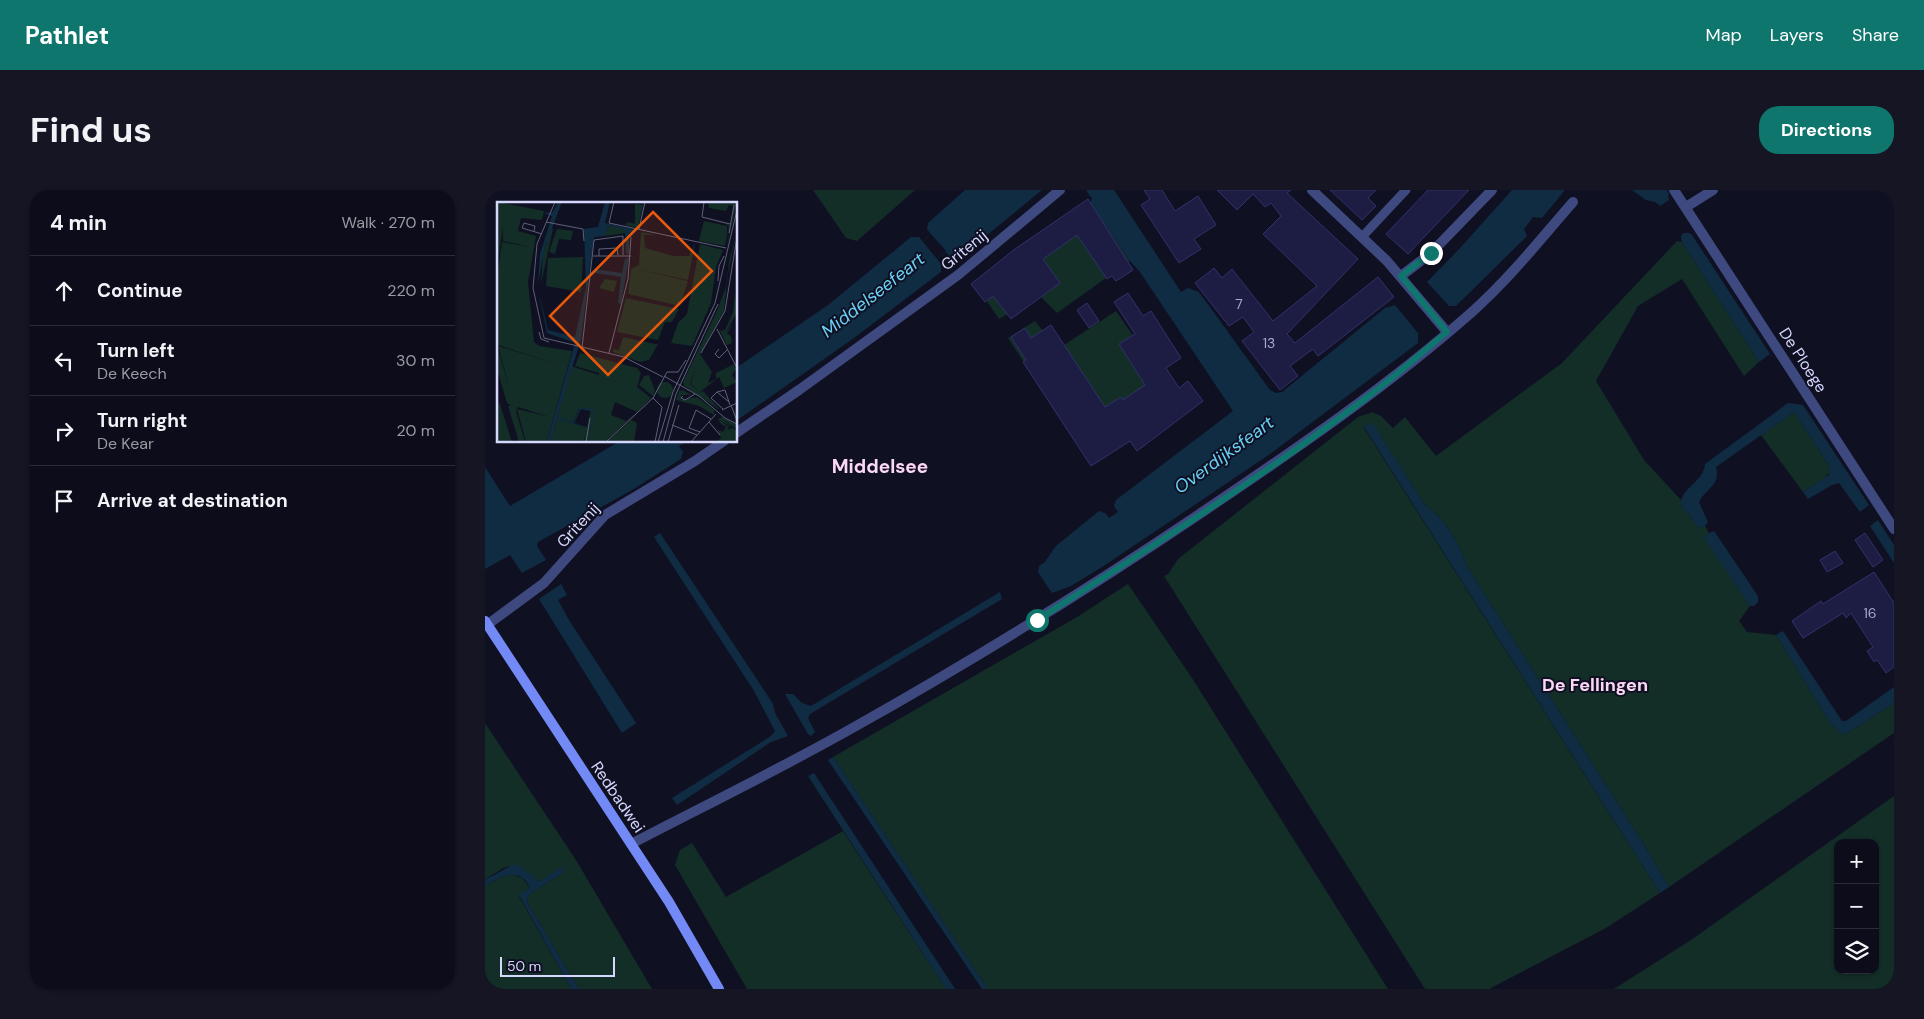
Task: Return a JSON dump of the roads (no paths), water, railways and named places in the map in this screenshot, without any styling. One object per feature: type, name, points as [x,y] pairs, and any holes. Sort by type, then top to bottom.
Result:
[{"type":"street","name":"Gritenij","points":[[737,432],[958,275],[1060,190]]},
{"type":"street","points":[[1312,190],[1401,276],[1447,332]]},
{"type":"street","points":[[1401,276],[1431,253],[1492,190]]},
{"type":"street","name":"De Ploege","points":[[1674,190],[1894,529]]},
{"type":"street","points":[[1686,207],[1713,190]]},
{"type":"street","points":[[631,844],[853,728],[1022,630],[1268,468],[1371,395],[1472,312],[1514,271],[1573,202]]},
{"type":"street","name":"Gritenij","points":[[486,623],[544,584],[605,515],[722,442]]},
{"type":"street","name":"Redbadwei","points":[[486,623],[669,902],[719,989]]},
{"type":"lane","points":[[1362,237],[1405,190]]},
{"type":"water","name":"Middelseefeart","points":[[965,190],[1042,190],[959,258],[950,257],[946,252],[937,259],[941,264],[941,272],[854,338],[737,420],[737,367],[828,305],[911,237],[919,237],[923,242],[931,234],[927,229],[928,223]]},
{"type":"water","name":"Overdijksfeart","points":[[1086,190],[1114,190],[1181,292],[1188,288],[1199,292],[1270,390],[1276,393],[1282,392],[1385,308],[1395,305],[1418,333],[1418,343],[1270,454],[1102,567],[1071,586],[1052,593],[1038,572],[1039,566],[1044,563],[1056,546],[1099,511],[1105,513],[1109,518],[1118,512],[1114,506],[1116,500],[1233,411],[1140,272],[1130,261],[1090,203],[1092,199]]},
{"type":"water","points":[[1512,190],[1565,190],[1542,218],[1533,217],[1524,229],[1527,236],[1456,306],[1449,306],[1427,282]]},
{"type":"water","points":[[1632,190],[1667,190],[1669,200],[1660,206],[1655,202],[1646,200]]},
{"type":"water","points":[[1683,233],[1692,235],[1770,354],[1759,362],[1682,242],[1681,236]]},
{"type":"water","points":[[1788,403],[1803,405],[1869,505],[1860,512],[1839,483],[1808,499],[1803,492],[1829,475],[1830,467],[1794,412],[1716,467],[1715,482],[1699,502],[1708,522],[1705,526],[1699,528],[1681,505],[1684,494],[1701,476],[1705,464]]},
{"type":"water","points":[[1372,422],[1425,505],[1441,519],[1451,533],[1468,568],[1643,843],[1669,887],[1660,893],[1364,427]]},
{"type":"water","points":[[618,442],[686,442],[679,446],[683,452],[681,459],[632,490],[538,542],[537,546],[546,560],[522,573],[510,555],[485,569],[485,467],[510,506]]},
{"type":"water","points":[[1878,520],[1894,545],[1894,563],[1870,526]]},
{"type":"water","points":[[1714,531],[1758,596],[1758,602],[1754,606],[1750,606],[1704,538]]},
{"type":"water","points":[[660,533],[768,696],[788,736],[771,742],[677,805],[672,798],[771,736],[775,731],[754,691],[654,537]]},
{"type":"water","points":[[561,584],[567,595],[558,600],[636,723],[622,733],[539,599]]},
{"type":"water","points":[[1000,592],[1002,599],[810,714],[808,718],[815,732],[811,736],[808,734],[785,694],[793,694],[802,703],[811,706]]},
{"type":"water","points":[[1783,631],[1842,721],[1846,721],[1894,687],[1894,703],[1852,730],[1841,734],[1830,723],[1776,635]]},
{"type":"water","points":[[833,757],[988,989],[982,989],[828,760]]},
{"type":"water","points":[[814,773],[955,989],[946,989],[808,776]]},
{"type":"water","points":[[512,865],[519,865],[537,880],[541,881],[562,866],[564,872],[530,894],[527,902],[579,989],[571,989],[519,895],[530,888],[526,881],[521,877],[509,875],[503,876],[485,886],[485,880]]},
{"type":"district","name":"Middelsee","points":[[880,466]]},
{"type":"district","name":"De Fellingen","points":[[1595,685]]}]
